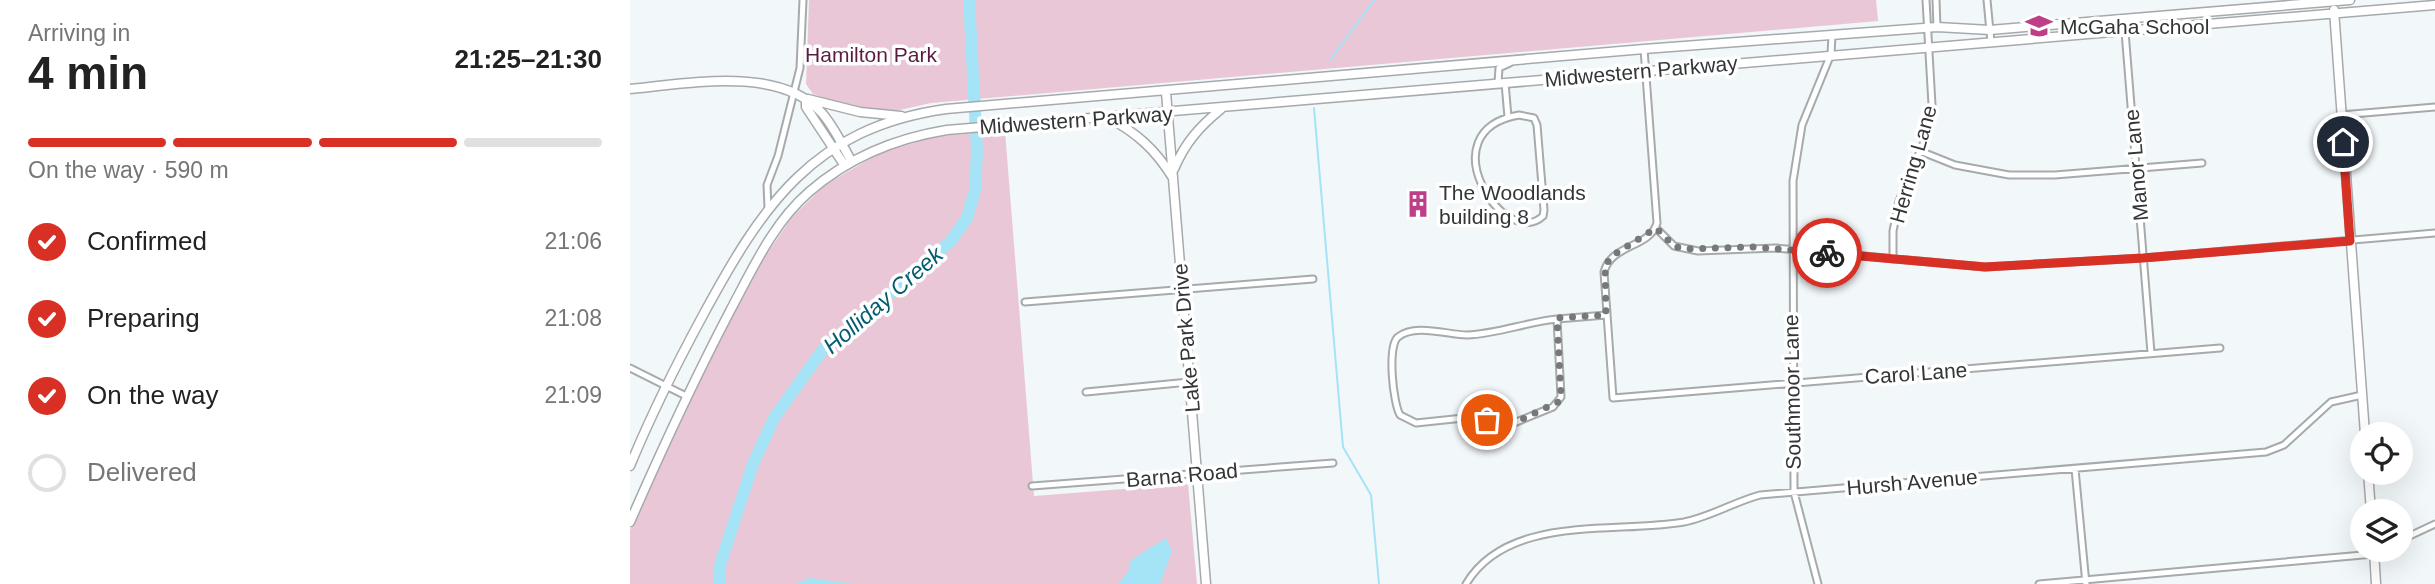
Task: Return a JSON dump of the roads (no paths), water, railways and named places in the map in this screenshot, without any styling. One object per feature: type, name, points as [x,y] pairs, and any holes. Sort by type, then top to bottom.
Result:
[{"type":"main road","points":[[2266,7],[2285,0]]},
{"type":"main road","name":"Midwestern Parkway","points":[[630,466],[666,386],[734,258],[768,206],[787,185],[838,145],[908,116],[946,109],[1644,49],[1937,27],[1990,30],[2350,0]]},
{"type":"main road","points":[[2333,1],[2364,422]]},
{"type":"main road","name":"Midwestern Parkway","points":[[631,519],[686,396],[771,237],[806,194],[848,164],[906,139],[947,130],[2435,5]]},
{"type":"main road","points":[[630,89],[735,81],[767,85],[860,112],[908,116]]},
{"type":"main road","name":"Lake Park Drive","points":[[1166,92],[1206,584]]},
{"type":"main road","points":[[801,97],[822,113],[848,164]]},
{"type":"main road","points":[[1173,176],[1184,147],[1201,125],[1223,108]]},
{"type":"main road","points":[[1107,117],[1134,132],[1173,176]]},
{"type":"main road","points":[[2375,562],[2376,584]]},
{"type":"street","points":[[768,206],[767,185],[801,97],[803,0]]},
{"type":"street","name":"Herring Lane","points":[[1893,259],[1899,201],[1920,151],[1932,105],[1926,0]]},
{"type":"street","points":[[1936,0],[1937,27]]},
{"type":"street","points":[[1987,0],[1991,42]]},
{"type":"street","name":"Manor Lane","points":[[2124,19],[2151,353]]},
{"type":"street","name":"Southmoor Lane","points":[[1818,584],[1794,492],[1791,250],[1794,158],[1802,125],[1831,54],[1832,36]]},
{"type":"street","points":[[1644,49],[1656,228],[1674,246],[1684,249],[1753,247],[1985,267],[2143,258],[2435,233]]},
{"type":"street","points":[[1508,117],[1499,68],[1544,58]]},
{"type":"street","points":[[2341,115],[2435,107]]},
{"type":"street","points":[[1529,116],[1537,125],[1544,210],[1543,216],[1534,221],[1517,221],[1504,216],[1481,186],[1476,174],[1479,140],[1490,126],[1508,117],[1529,116]]},
{"type":"street","points":[[1920,151],[1955,165],[2009,176],[2202,163]]},
{"type":"street","points":[[1557,318],[1561,397],[1553,407],[1508,424],[1473,417],[1416,423],[1400,415],[1392,365],[1394,343],[1401,335],[1423,331],[1469,335],[1557,318],[1606,315],[1605,265],[1615,254],[1656,228]]},
{"type":"street","points":[[1025,302],[1313,279]]},
{"type":"street","name":"Carol Lane","points":[[1606,315],[1613,398],[2220,348]]},
{"type":"street","points":[[630,368],[686,396]]},
{"type":"street","points":[[1086,392],[1189,382]]},
{"type":"street","name":"Hursh Avenue","points":[[1466,584],[1478,566],[1499,549],[1527,537],[1686,522],[1749,498],[2266,452],[2284,445],[2331,402],[2362,395]]},
{"type":"street","name":"Barna Road","points":[[1032,486],[1333,463]]},
{"type":"street","points":[[2075,469],[2086,582]]},
{"type":"street","points":[[2413,534],[2435,524]]},
{"type":"street","points":[[2039,584],[2086,582],[2350,554]]},
{"type":"water","points":[[1166,538],[1172,551],[1160,584],[1118,584],[1128,572],[1131,560]]},
{"type":"water","points":[[810,578],[854,584],[795,584]]},
{"type":"waterway","name":"Holliday Creek","points":[[719,584],[720,565],[753,464],[774,418],[821,352],[950,242],[967,218],[975,190],[977,150],[969,0]]},
{"type":"waterway","points":[[1330,60],[1374,0]]},
{"type":"waterway","points":[[1314,108],[1343,447],[1371,495],[1379,584]]},
{"type":"place","name":"McGaha School","points":[[2039,26]]},
{"type":"place","name":"The Woodlands building 8","points":[[1418,204]]},
{"type":"park label","name":"Hamilton Park","points":[[871,54]]}]
